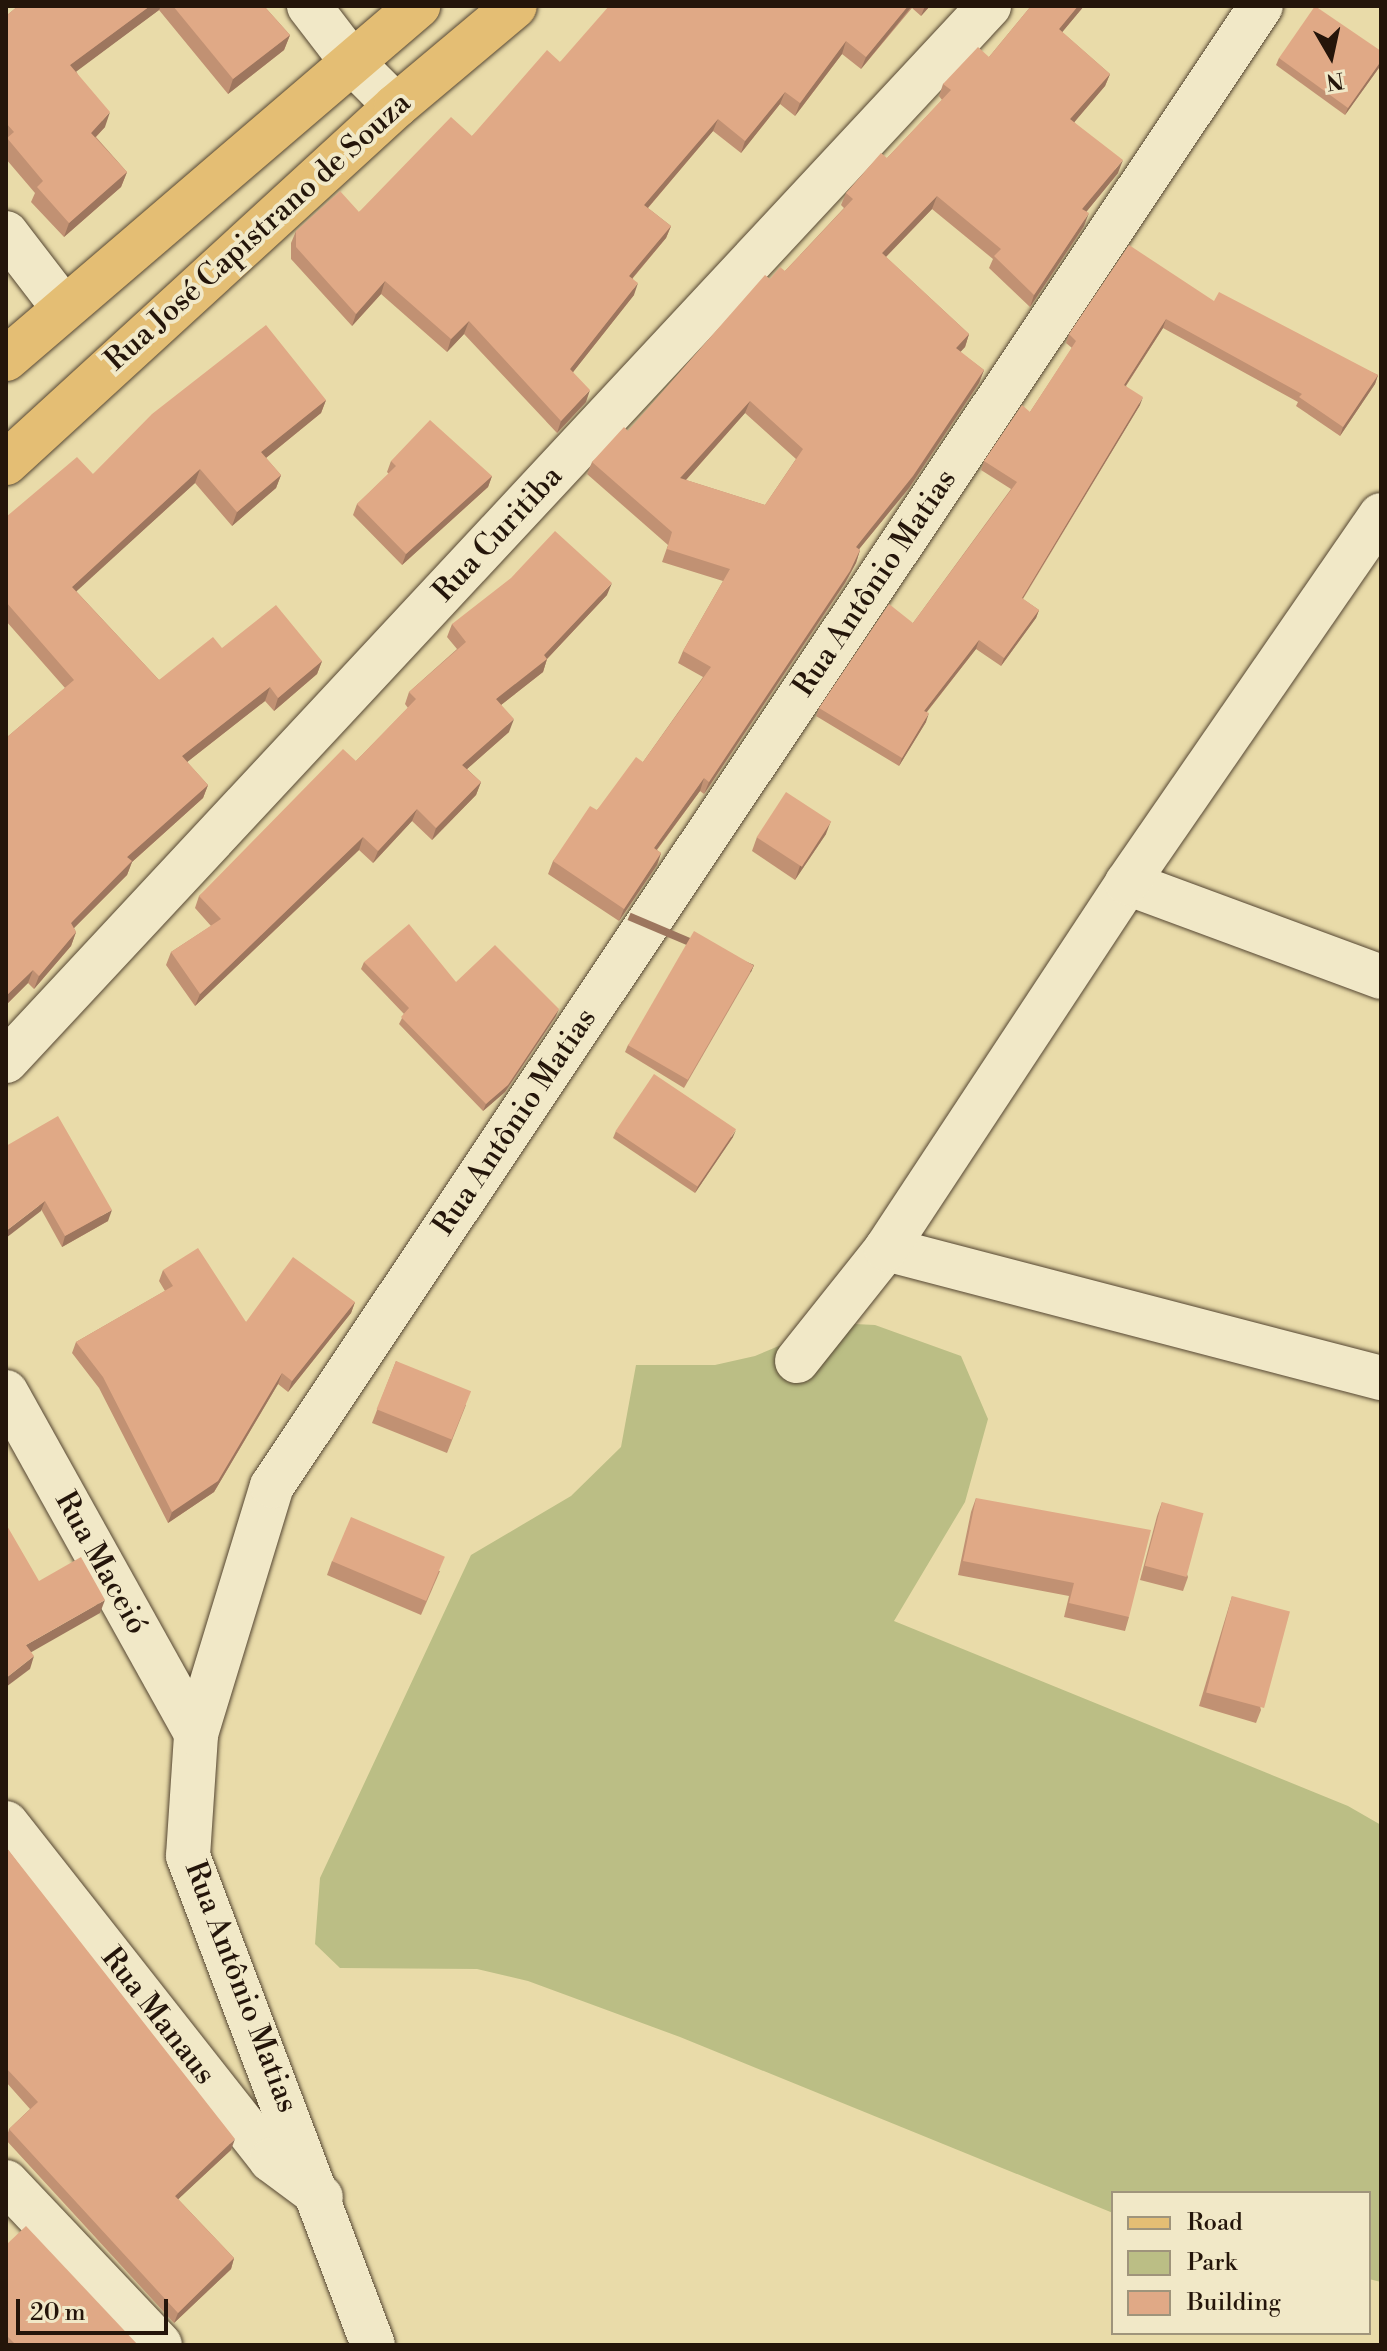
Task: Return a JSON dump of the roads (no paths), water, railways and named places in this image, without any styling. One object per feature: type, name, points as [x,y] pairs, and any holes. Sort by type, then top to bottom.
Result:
[{"type":"main road","name":"Rua José Capistrano de Souza","points":[[6,359],[62,306],[418,6]]},
{"type":"main road","name":"Rua José Capistrano de Souza","points":[[6,463],[396,106],[515,6]]},
{"type":"street","points":[[309,6],[352,62],[396,106]]},
{"type":"street","name":"Rua Curitiba","points":[[6,1061],[989,6]]},
{"type":"street","name":"Rua Antônio Matias","points":[[373,2345],[321,2197],[188,1856],[196,1734],[272,1486],[1261,6]]},
{"type":"street","points":[[6,233],[62,306]]},
{"type":"street","points":[[797,1361],[886,1249],[1127,883],[1365,568],[1381,515]]},
{"type":"street","points":[[1127,883],[1381,977]]},
{"type":"street","points":[[886,1249],[1381,1378]]},
{"type":"street","name":"Rua Maceió","points":[[6,1392],[196,1734]]},
{"type":"street","name":"Rua Manaus","points":[[6,1823],[271,2160],[321,2197]]},
{"type":"street","points":[[6,2182],[160,2345]]}]
